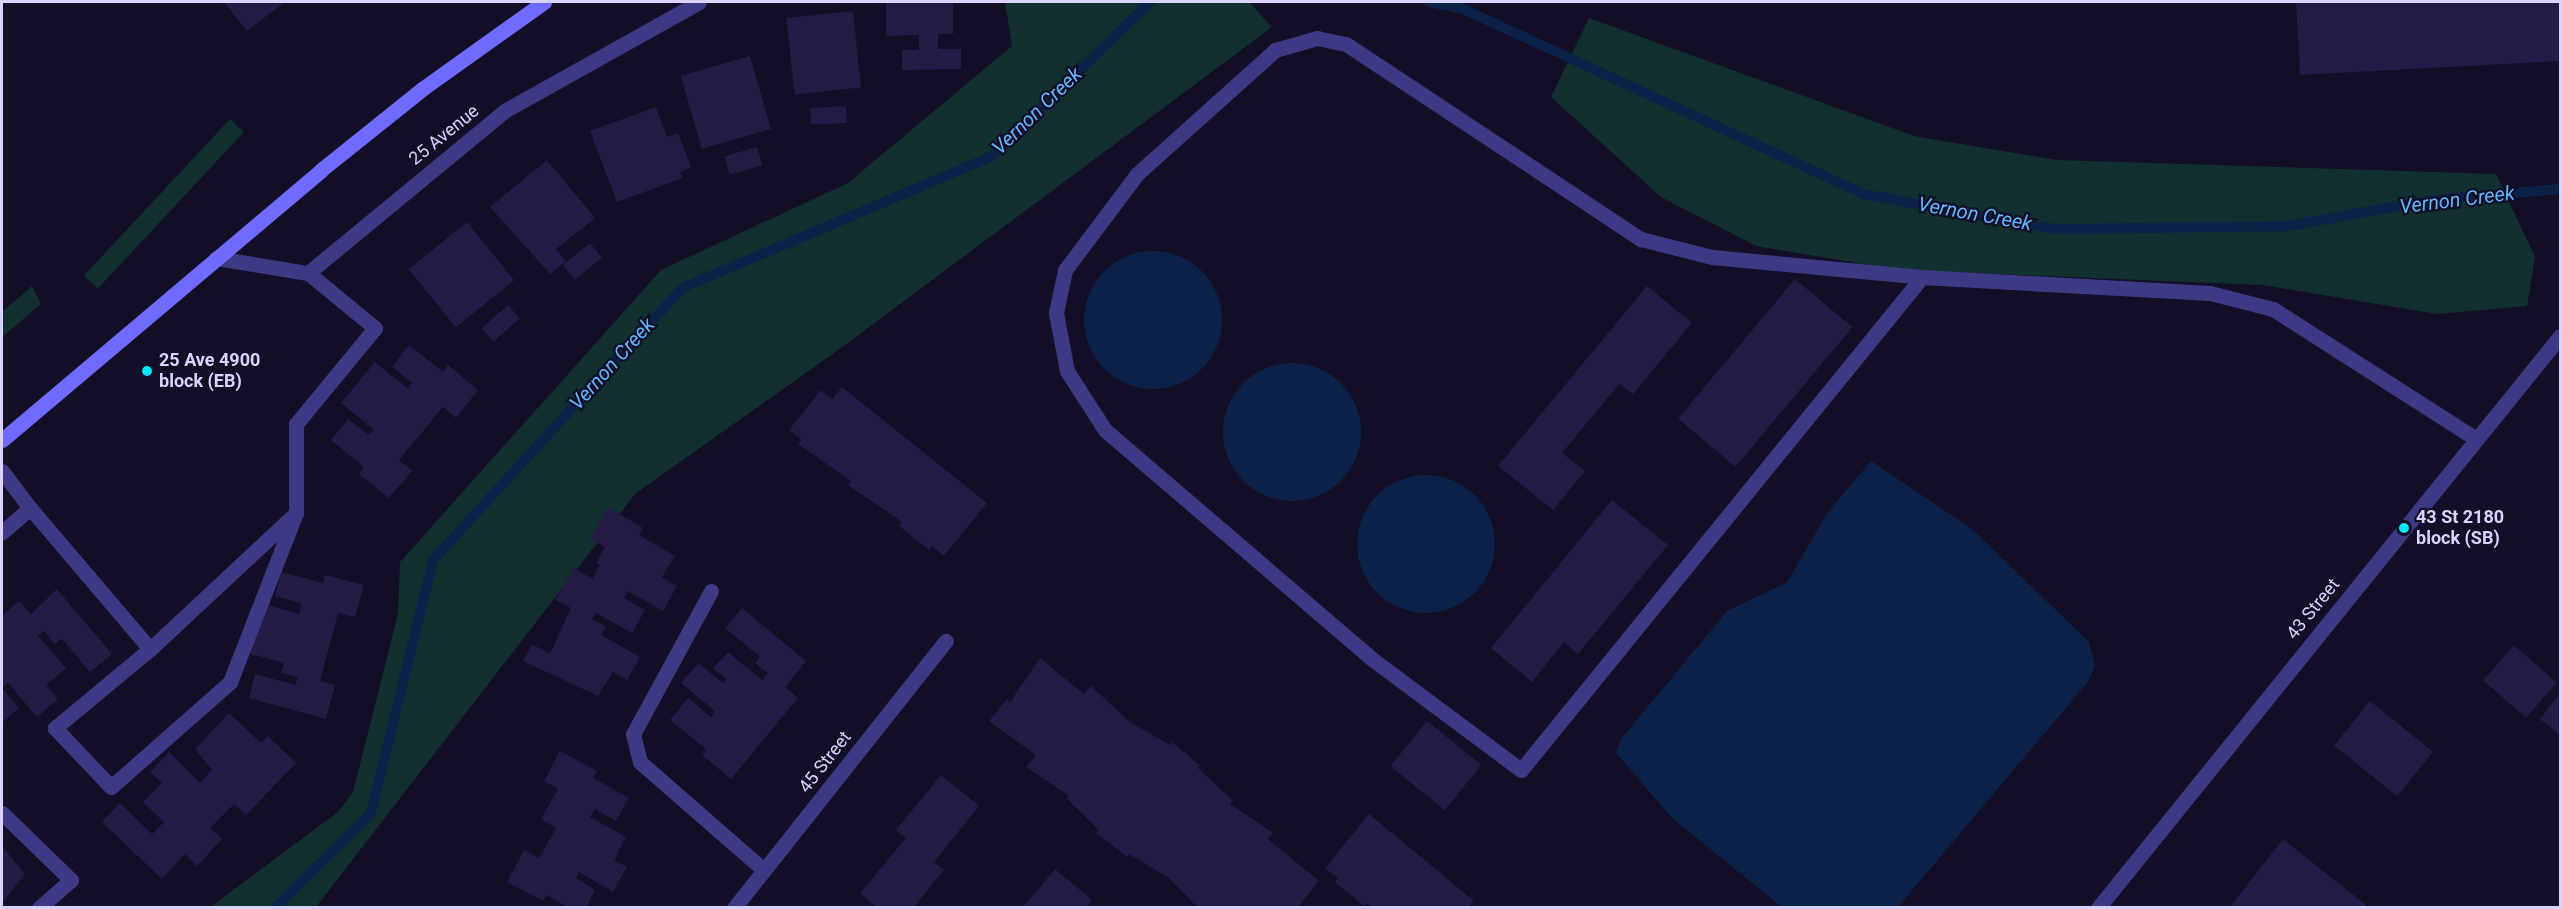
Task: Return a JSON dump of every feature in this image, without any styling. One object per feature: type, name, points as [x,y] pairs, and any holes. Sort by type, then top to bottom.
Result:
[{"type":"main road","points":[[2,440],[216,258],[422,89],[544,2]]},
{"type":"street","name":"25 Avenue","points":[[308,273],[506,110],[699,2]]},
{"type":"street","points":[[1922,277],[1521,770],[1371,658],[1105,429],[1068,371],[1056,313],[1065,270],[1137,174],[1275,50],[1317,38],[1346,44],[1641,239],[1712,257],[1922,277],[2210,293],[2274,309],[2476,439]]},
{"type":"street","points":[[216,258],[308,273],[375,328],[296,424],[296,513],[230,682],[111,787],[55,728],[150,650],[296,513]]},
{"type":"street","name":"43 Street","points":[[2098,908],[2560,336]]},
{"type":"street","points":[[2,471],[30,508],[150,650]]},
{"type":"street","points":[[2,532],[30,508]]},
{"type":"street","points":[[711,591],[633,734],[640,762],[764,870]]},
{"type":"street","name":"45 Street","points":[[734,908],[946,641]]},
{"type":"street","points":[[2,813],[71,880],[39,908]]},
{"type":"green space","points":[[1005,2],[1249,2],[1272,27],[845,345],[635,494],[316,907],[209,908],[338,812],[353,792],[398,614],[400,562],[661,270],[848,183],[1012,46]]},
{"type":"green space","points":[[1589,18],[1914,136],[2057,160],[2496,174],[2535,257],[2527,306],[2437,314],[2263,285],[1898,270],[1756,246],[1661,197],[1551,97]]},
{"type":"green space","points":[[230,119],[244,132],[98,288],[84,276]]},
{"type":"green space","points":[[32,286],[41,304],[2,337],[2,312]]},
{"type":"water","points":[[1153,251],[1179,256],[1202,271],[1217,294],[1222,320],[1217,346],[1202,369],[1179,384],[1153,389],[1127,384],[1104,369],[1089,346],[1084,320],[1089,294],[1104,271],[1127,256]]},
{"type":"water","points":[[1292,363],[1319,368],[1341,383],[1356,405],[1361,432],[1356,459],[1341,481],[1319,496],[1292,501],[1265,496],[1243,481],[1228,459],[1223,432],[1228,405],[1243,383],[1265,368]]},
{"type":"water","points":[[1871,461],[1972,529],[2089,642],[2095,667],[2087,683],[1898,907],[1782,907],[1673,819],[1616,753],[1621,739],[1727,611],[1787,582],[1828,512]]},
{"type":"water","points":[[1426,475],[1452,480],[1475,495],[1490,518],[1495,544],[1490,570],[1475,593],[1452,608],[1426,613],[1400,608],[1377,593],[1362,570],[1357,544],[1362,518],[1377,495],[1400,480]]},
{"type":"building","points":[[224,2],[285,2],[247,31]]},
{"type":"building","points":[[886,2],[953,2],[953,34],[938,34],[938,49],[961,49],[961,69],[902,70],[902,50],[919,50],[919,35],[886,36]]},
{"type":"building","points":[[2296,2],[2560,2],[2560,61],[2300,75]]},
{"type":"building","points":[[853,11],[861,88],[794,95],[786,18]]},
{"type":"building","points":[[750,56],[771,129],[702,149],[681,76]]},
{"type":"building","points":[[846,106],[847,123],[811,125],[810,108]]},
{"type":"building","points":[[656,107],[667,137],[678,133],[691,167],[680,172],[683,178],[617,202],[590,131]]},
{"type":"building","points":[[757,147],[762,165],[730,175],[724,156]]},
{"type":"building","points":[[547,160],[595,218],[556,249],[566,261],[550,274],[490,207]]},
{"type":"building","points":[[467,222],[514,280],[456,327],[409,269]]},
{"type":"building","points":[[590,243],[602,258],[575,280],[563,265]]},
{"type":"building","points":[[1795,279],[1852,327],[1735,467],[1678,418]]},
{"type":"building","points":[[1647,286],[1692,323],[1633,394],[1619,384],[1562,453],[1585,471],[1553,510],[1498,466]]},
{"type":"building","points":[[508,305],[520,319],[493,342],[482,328]]},
{"type":"building","points":[[409,345],[443,372],[448,365],[478,390],[456,418],[443,407],[399,460],[412,471],[389,498],[359,474],[364,467],[331,440],[348,419],[369,435],[374,430],[341,403],[375,362],[408,389],[412,383],[392,367]]},
{"type":"building","points":[[842,387],[987,503],[944,556],[932,546],[929,550],[899,526],[902,522],[848,485],[851,481],[798,444],[802,440],[789,430],[821,390],[832,399]]},
{"type":"building","points":[[1612,500],[1668,545],[1578,654],[1564,642],[1532,682],[1491,648]]},
{"type":"building","points":[[608,507],[643,528],[639,535],[675,556],[662,577],[677,586],[663,611],[628,591],[624,598],[645,610],[632,633],[596,613],[592,619],[606,627],[601,635],[640,657],[627,680],[613,672],[598,696],[523,661],[532,644],[550,654],[571,608],[555,600],[574,568],[592,579],[600,565],[596,563],[605,547],[590,539]]},
{"type":"building","points":[[281,572],[323,583],[325,575],[364,585],[355,617],[338,613],[320,681],[335,685],[326,719],[249,698],[255,674],[295,685],[298,677],[281,673],[284,663],[244,652],[257,602],[299,614],[301,603],[275,596]]},
{"type":"building","points":[[57,589],[112,654],[90,672],[62,639],[55,644],[44,631],[38,636],[66,668],[46,685],[58,699],[37,717],[8,683],[2,688],[2,616],[19,601],[31,614]]},
{"type":"building","points":[[742,608],[806,661],[785,687],[798,698],[731,779],[702,755],[706,749],[670,720],[688,698],[711,717],[715,711],[681,683],[698,663],[723,683],[726,679],[713,668],[728,652],[762,680],[768,673],[755,663],[760,657],[725,628]]},
{"type":"building","points":[[2514,645],[2557,682],[2526,718],[2483,680]]},
{"type":"building","points":[[1040,658],[1084,694],[1091,686],[1130,722],[1170,745],[1172,742],[1200,765],[1198,768],[1232,800],[1230,804],[1273,833],[1268,839],[1319,881],[1297,908],[1198,908],[1169,878],[1129,854],[1127,857],[1096,833],[1099,830],[1067,799],[1069,796],[1026,767],[1036,755],[989,721],[1007,699],[1010,702]]},
{"type":"building","points":[[2,688],[19,708],[2,723]]},
{"type":"building","points":[[2560,693],[2560,735],[2540,719]]},
{"type":"building","points":[[2370,701],[2433,752],[2397,796],[2334,745]]},
{"type":"building","points":[[229,713],[261,743],[268,736],[296,763],[246,815],[234,804],[210,828],[222,839],[197,866],[185,854],[162,879],[102,822],[120,803],[152,834],[164,822],[143,802],[162,783],[150,772],[169,752],[200,783],[212,770],[195,749]]},
{"type":"building","points":[[1427,721],[1481,765],[1445,810],[1390,766]]},
{"type":"building","points":[[560,751],[597,771],[593,778],[629,798],[616,821],[595,809],[590,817],[626,837],[614,860],[627,867],[613,892],[579,872],[576,878],[595,890],[586,908],[569,908],[546,895],[543,901],[507,882],[524,850],[539,858],[556,828],[541,819],[558,789],[544,781]]},
{"type":"building","points":[[941,775],[979,806],[934,862],[944,870],[913,908],[878,908],[860,893],[906,838],[896,830]]},
{"type":"building","points":[[1369,814],[1474,901],[1468,908],[1373,908],[1367,903],[1364,906],[1335,882],[1338,878],[1325,868]]},
{"type":"building","points":[[2283,839],[2370,908],[2229,908]]},
{"type":"building","points":[[2,846],[25,874],[2,903]]},
{"type":"building","points":[[1055,869],[1092,900],[1086,908],[1022,908]]},
{"type":"waterway","name":"Vernon Creek","points":[[275,908],[371,813],[433,560],[682,288],[991,157],[1150,2]]},
{"type":"waterway","name":"Vernon Creek","points":[[1429,2],[1461,8],[1863,194],[2056,229],[2288,226],[2431,200],[2560,189]]},
{"type":"place","name":"25 Ave 4900 block (EB)","points":[[147,371]]},
{"type":"place","name":"43 St 2180 block (SB)","points":[[2404,528]]}]
